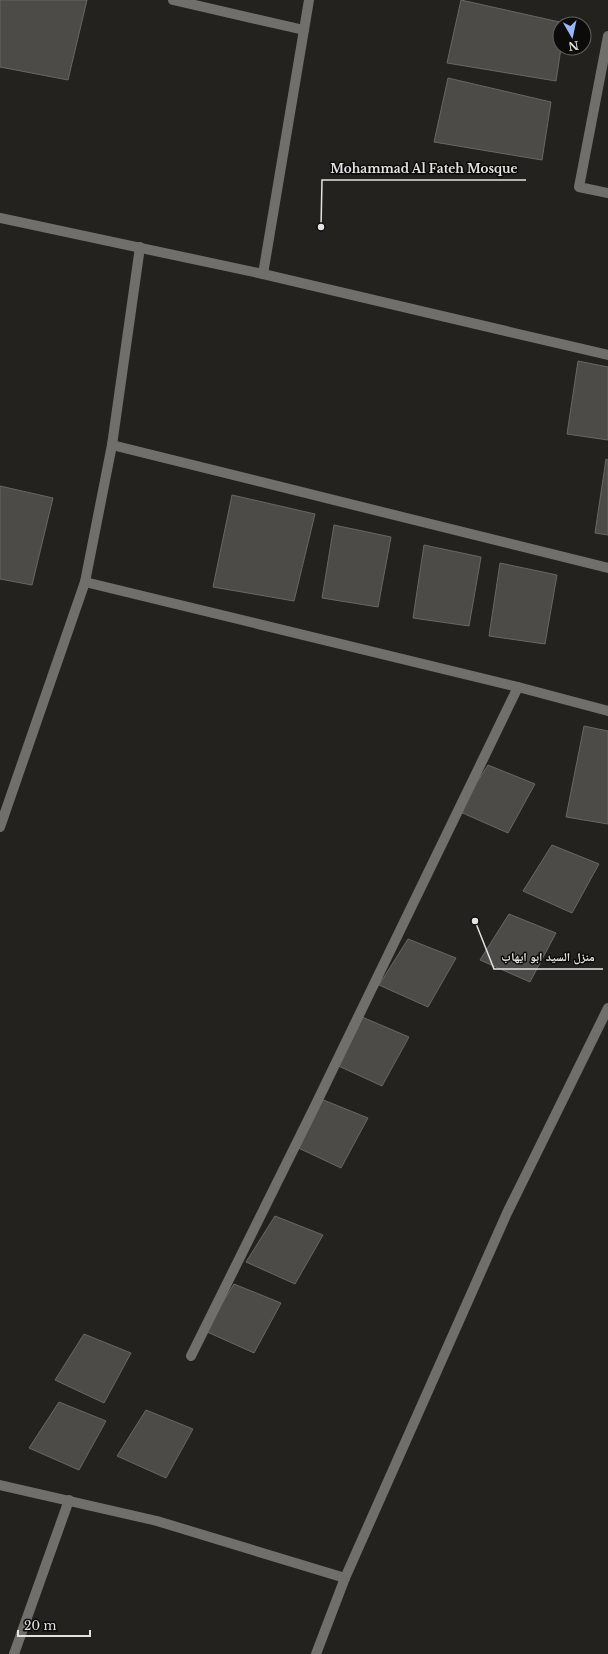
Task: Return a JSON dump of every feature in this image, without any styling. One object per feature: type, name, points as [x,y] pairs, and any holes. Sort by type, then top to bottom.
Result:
[{"type":"street","points":[[172,0],[304,30]]},
{"type":"street","points":[[263,274],[309,0]]},
{"type":"street","points":[[608,36],[579,187],[608,193]]},
{"type":"street","points":[[0,218],[140,246],[608,354]]},
{"type":"street","points":[[0,827],[85,582],[112,445],[140,246]]},
{"type":"street","points":[[112,445],[608,568]]},
{"type":"street","points":[[85,582],[518,687],[608,711]]},
{"type":"street","points":[[192,1356],[518,687]]},
{"type":"street","points":[[316,1654],[345,1578],[507,1213],[608,1008]]},
{"type":"street","points":[[0,1485],[157,1521],[345,1578]]},
{"type":"street","points":[[14,1654],[68,1500]]},
{"type":"building","points":[[0,0],[87,0],[68,80],[0,67]]},
{"type":"building","points":[[461,0],[552,20],[552,56],[560,56],[556,81],[447,63]]},
{"type":"building","points":[[448,78],[551,102],[542,160],[434,142]]},
{"type":"building","points":[[578,361],[608,367],[608,440],[567,434]]},
{"type":"building","points":[[606,459],[608,460],[608,535],[595,533]]},
{"type":"building","points":[[0,486],[53,498],[32,585],[0,579]]},
{"type":"building","points":[[232,495],[315,514],[294,601],[213,587]]},
{"type":"building","points":[[334,525],[391,537],[378,607],[322,598]]},
{"type":"building","points":[[424,545],[481,557],[469,626],[413,618]]},
{"type":"building","points":[[500,563],[557,575],[545,644],[489,636]]},
{"type":"building","points":[[584,726],[608,731],[608,824],[566,817]]},
{"type":"building","points":[[488,765],[535,784],[508,833],[458,811]]},
{"type":"building","points":[[552,845],[599,864],[572,913],[523,891]]},
{"type":"building","points":[[509,914],[556,933],[530,982],[480,960]]},
{"type":"building","points":[[408,939],[456,958],[428,1007],[379,985]]},
{"type":"building","points":[[362,1017],[409,1037],[382,1086],[332,1063]]},
{"type":"building","points":[[321,1099],[368,1118],[341,1168],[292,1145]]},
{"type":"building","points":[[275,1216],[323,1235],[295,1284],[246,1262]]},
{"type":"building","points":[[234,1284],[281,1303],[254,1353],[205,1331]]},
{"type":"building","points":[[84,1334],[131,1353],[104,1403],[55,1380]]},
{"type":"building","points":[[59,1402],[106,1421],[79,1470],[29,1448]]},
{"type":"building","points":[[146,1410],[193,1429],[166,1478],[117,1456]]},
{"type":"place","name":"Mohammad Al Fateh Mosque","points":[[321,227]]},
{"type":"place","name":"منزل السيد ابو ايهاب","points":[[475,921]]}]
